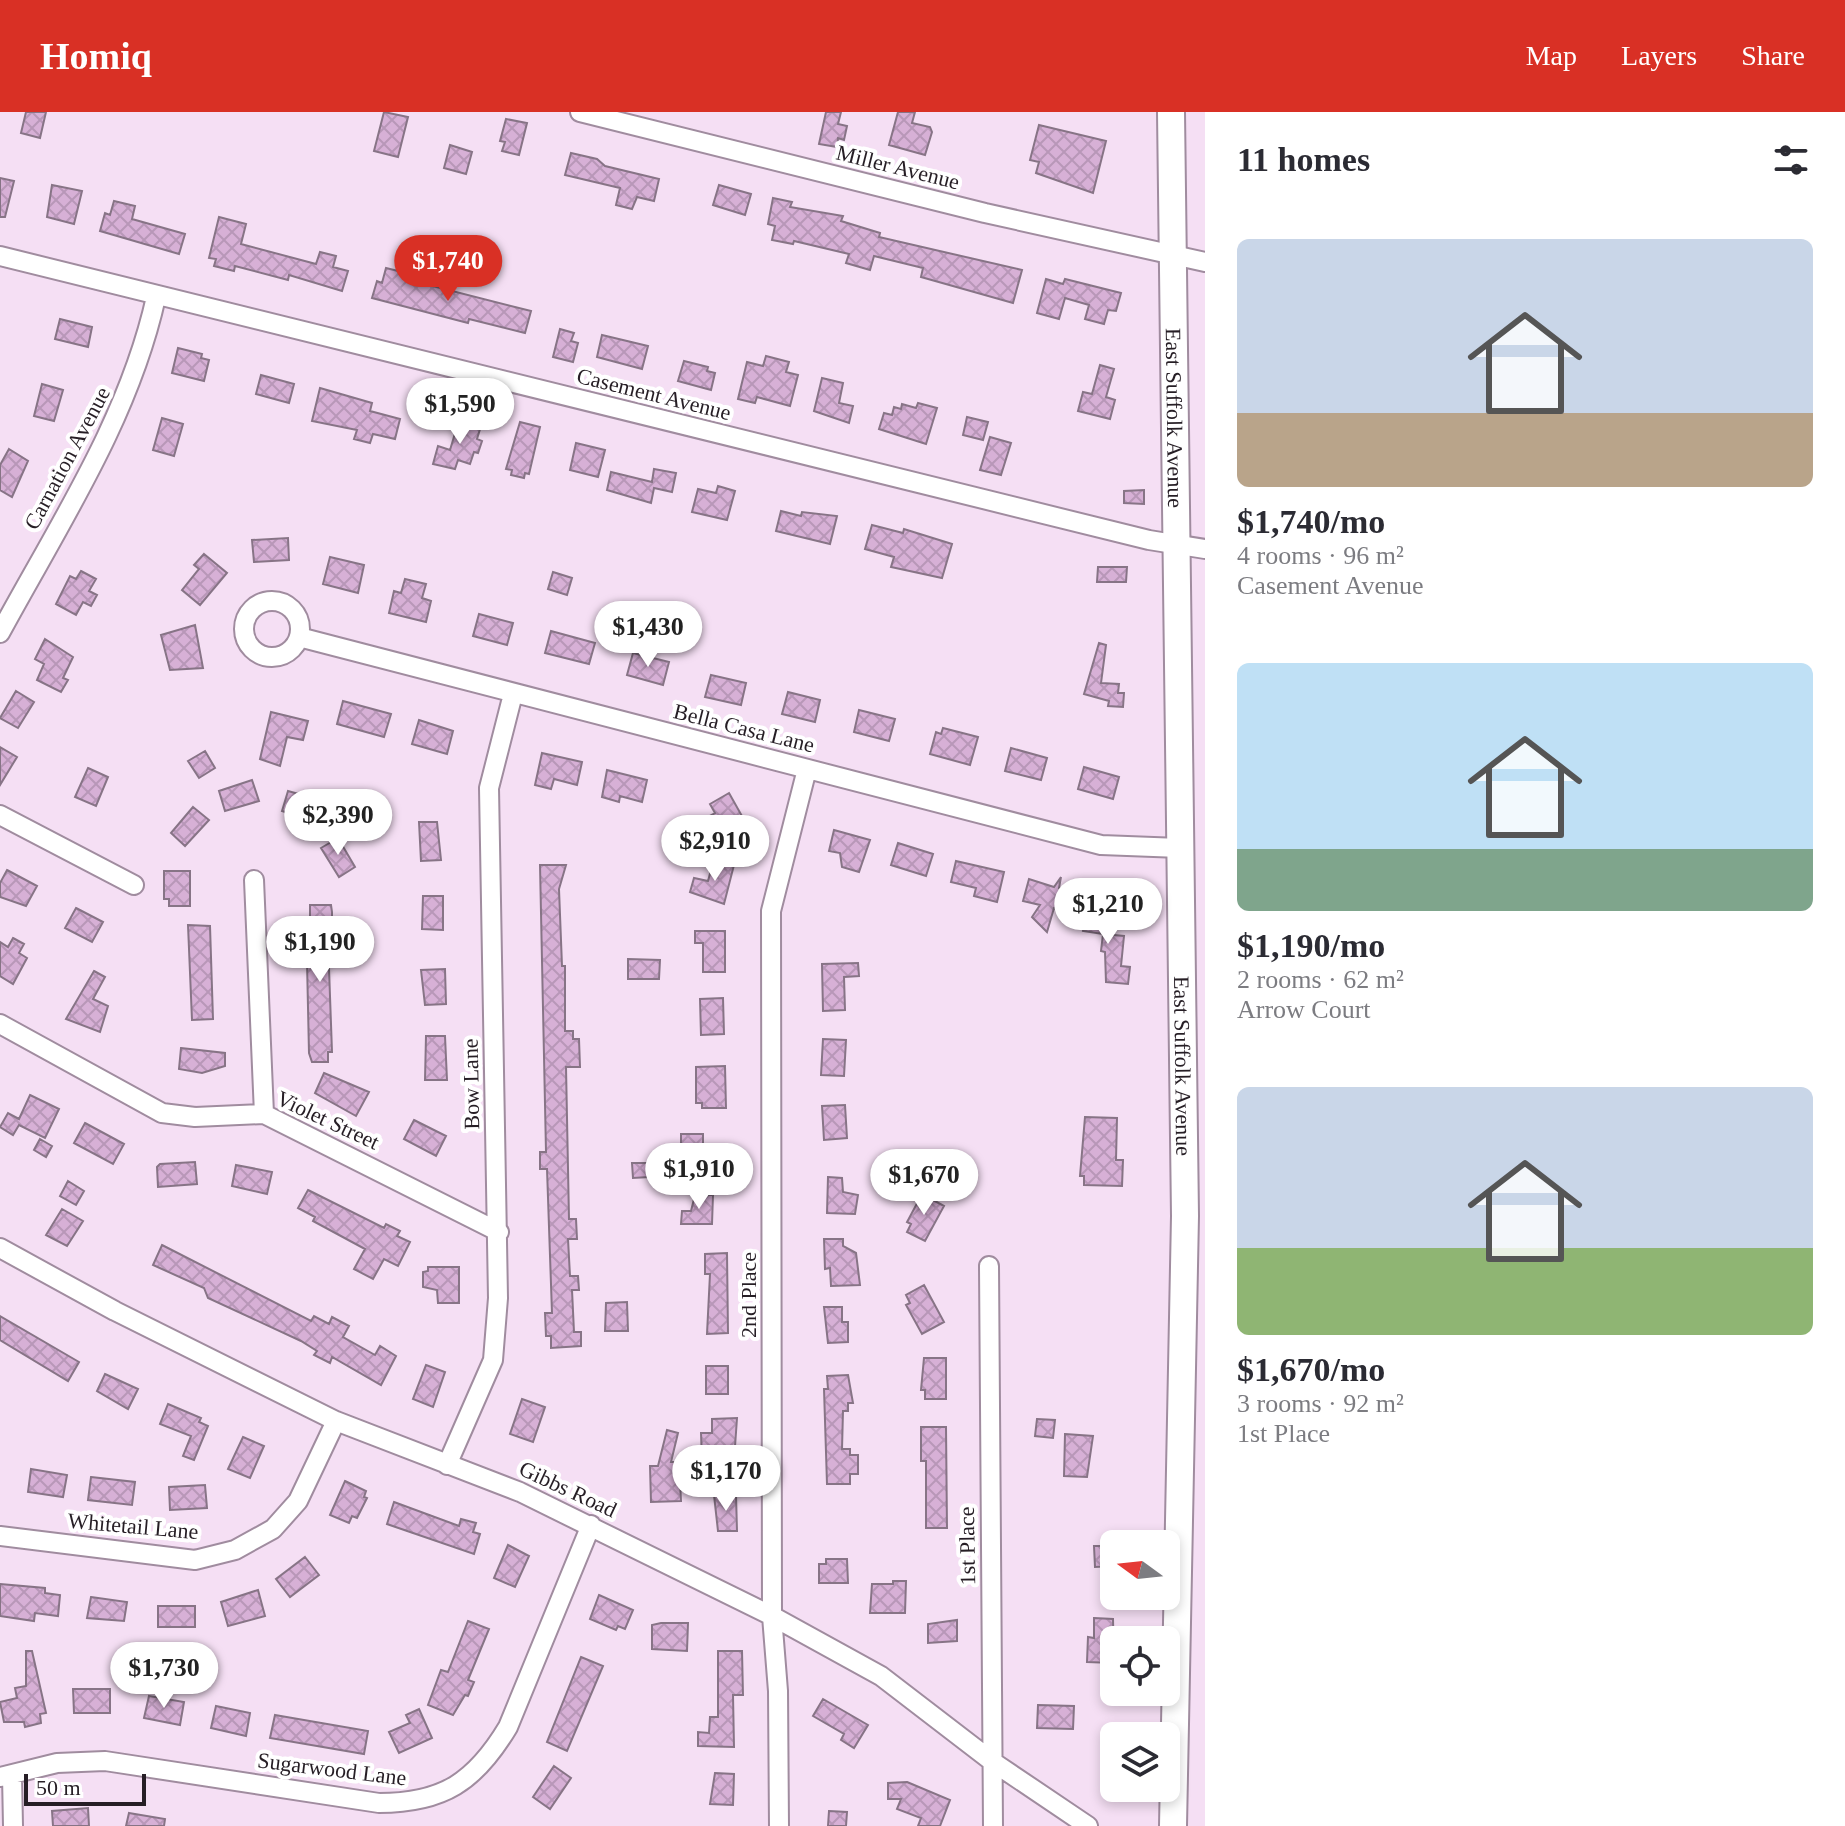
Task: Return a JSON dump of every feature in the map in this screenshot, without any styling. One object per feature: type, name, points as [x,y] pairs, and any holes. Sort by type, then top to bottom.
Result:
[{"type":"main road","name":"East Suffolk Avenue","points":[[1171,112],[1184,1314],[1173,1826]]},
{"type":"street","name":"Miller Avenue","points":[[580,112],[1173,257],[1205,262]]},
{"type":"street","name":"Casement Avenue","points":[[0,256],[156,297],[1176,546],[1205,549]]},
{"type":"street","name":"Carnation Avenue","points":[[0,633],[6,606],[119,413],[135,374],[156,297]]},
{"type":"street","name":"Bella Casa Lane","points":[[299,637],[1101,845],[1180,848]]},
{"type":"street","name":"Bow Lane","points":[[447,1465],[493,1360],[499,1232],[489,788],[513,694]]},
{"type":"street","name":"2nd Place","points":[[779,1826],[778,1691],[772,1616],[771,911],[807,769]]},
{"type":"street","points":[[0,815],[134,885]]},
{"type":"street","points":[[254,880],[264,1114]]},
{"type":"street","name":"Violet Street","points":[[0,1024],[162,1113],[195,1117],[264,1114],[499,1232]]},
{"type":"street","name":"Gibbs Road","points":[[0,1248],[115,1311],[336,1421],[520,1492],[772,1616],[881,1676],[993,1762],[1088,1826]]},
{"type":"street","name":"1st Place","points":[[989,1266],[993,1826]]},
{"type":"street","name":"Whitetail Lane","points":[[0,1536],[195,1560],[235,1550],[273,1529],[298,1501],[336,1421]]},
{"type":"street","name":"Sugarwood Lane","points":[[6,1776],[57,1763],[105,1761],[379,1803],[416,1803],[451,1789],[490,1758],[508,1727],[591,1525]]},
{"type":"street","points":[[6,1776],[13,1826]]},
{"type":"building","points":[[26,112],[46,112],[40,138],[21,133]]},
{"type":"building","points":[[384,112],[408,117],[398,157],[374,151]]},
{"type":"building","points":[[826,112],[841,112],[838,124],[847,126],[844,140],[838,138],[837,147],[819,144]]},
{"type":"building","points":[[898,112],[915,112],[912,123],[930,127],[932,132],[925,155],[889,145]]},
{"type":"building","points":[[506,119],[527,123],[519,155],[502,151],[505,142],[500,141]]},
{"type":"building","points":[[1039,125],[1106,141],[1093,193],[1036,173],[1039,162],[1030,160]]},
{"type":"building","points":[[450,145],[472,152],[466,174],[444,168]]},
{"type":"building","points":[[571,153],[597,159],[605,166],[659,179],[654,201],[637,197],[632,209],[616,205],[620,188],[565,175]]},
{"type":"building","points":[[0,178],[14,181],[5,217],[0,217]]},
{"type":"building","points":[[52,185],[82,191],[74,224],[47,217]]},
{"type":"building","points":[[719,185],[751,194],[745,215],[713,205]]},
{"type":"building","points":[[773,198],[792,202],[790,207],[843,216],[841,221],[880,233],[879,237],[1022,270],[1013,303],[921,277],[923,268],[874,256],[870,270],[846,263],[849,254],[794,241],[793,244],[772,240],[775,226],[768,224]]},
{"type":"building","points":[[114,201],[135,206],[132,219],[185,234],[179,254],[100,231],[105,213],[110,215]]},
{"type":"building","points":[[219,217],[246,224],[241,244],[316,264],[320,252],[336,256],[333,267],[348,271],[342,291],[289,275],[288,280],[235,266],[234,271],[214,266],[216,259],[209,258]]},
{"type":"building","points":[[386,268],[406,273],[405,279],[531,311],[525,333],[469,319],[468,323],[372,298],[377,281],[382,283]]},
{"type":"building","points":[[1046,279],[1063,284],[1065,279],[1121,293],[1116,311],[1108,310],[1104,324],[1085,319],[1089,305],[1065,298],[1059,319],[1037,313]]},
{"type":"building","points":[[60,319],[92,327],[88,347],[55,339]]},
{"type":"building","points":[[560,329],[574,333],[571,341],[578,343],[573,362],[553,357]]},
{"type":"building","points":[[602,335],[648,346],[642,369],[597,357]]},
{"type":"building","points":[[178,348],[202,354],[201,358],[209,360],[204,381],[172,373]]},
{"type":"building","points":[[766,356],[789,362],[786,372],[798,375],[790,406],[757,397],[755,403],[738,399],[747,362],[763,366]]},
{"type":"building","points":[[684,361],[708,367],[707,371],[715,373],[711,390],[678,381]]},
{"type":"building","points":[[1100,365],[1114,369],[1106,397],[1115,400],[1110,419],[1078,411],[1083,392],[1092,394]]},
{"type":"building","points":[[261,375],[294,384],[289,403],[256,394]]},
{"type":"building","points":[[822,378],[843,383],[839,403],[853,406],[849,423],[814,411]]},
{"type":"building","points":[[42,384],[63,390],[54,421],[34,416]]},
{"type":"building","points":[[320,388],[372,403],[370,411],[400,419],[395,439],[373,434],[370,443],[354,439],[357,430],[312,421]]},
{"type":"building","points":[[918,403],[937,408],[926,444],[879,429],[884,413],[892,415],[894,407],[901,409],[902,404],[916,408]]},
{"type":"building","points":[[967,417],[988,422],[983,440],[963,435]]},
{"type":"building","points":[[162,418],[183,424],[174,456],[153,450]]},
{"type":"building","points":[[459,420],[481,426],[477,439],[482,441],[478,453],[474,452],[470,464],[458,460],[455,469],[433,464],[438,446],[450,450]]},
{"type":"building","points":[[520,422],[540,427],[529,474],[525,473],[524,478],[511,475],[512,470],[506,469]]},
{"type":"building","points":[[990,437],[1011,443],[1001,475],[980,470]]},
{"type":"building","points":[[576,443],[605,450],[598,477],[570,470]]},
{"type":"building","points":[[9,449],[28,461],[12,497],[0,490],[0,465]]},
{"type":"building","points":[[654,469],[676,473],[672,492],[654,488],[651,503],[607,490],[611,472],[652,482]]},
{"type":"building","points":[[718,486],[735,491],[727,520],[692,512],[698,489],[716,493]]},
{"type":"building","points":[[1144,490],[1144,504],[1124,503],[1124,491]]},
{"type":"building","points":[[781,511],[801,516],[802,512],[837,516],[830,544],[776,531]]},
{"type":"building","points":[[872,525],[903,533],[904,529],[952,544],[942,578],[891,567],[894,557],[865,549]]},
{"type":"building","points":[[288,538],[289,560],[254,562],[252,540]]},
{"type":"building","points":[[204,554],[227,573],[200,605],[182,590],[199,569],[194,565]]},
{"type":"building","points":[[330,557],[364,565],[358,593],[323,584]]},
{"type":"building","points":[[1098,567],[1127,567],[1126,582],[1097,582]]},
{"type":"building","points":[[81,571],[96,579],[89,591],[97,595],[91,606],[83,602],[76,615],[56,604],[70,576],[76,579]]},
{"type":"building","points":[[553,572],[572,578],[567,595],[548,589]]},
{"type":"building","points":[[405,579],[426,584],[422,598],[431,601],[426,622],[389,613],[394,591],[401,593]]},
{"type":"building","points":[[479,614],[513,623],[507,645],[473,636]]},
{"type":"building","points":[[195,625],[203,668],[170,670],[161,635]]},
{"type":"building","points":[[551,631],[595,643],[589,664],[545,653]]},
{"type":"building","points":[[45,639],[73,657],[63,678],[68,680],[61,692],[37,680],[44,664],[35,659]]},
{"type":"building","points":[[1099,643],[1106,645],[1101,683],[1119,684],[1118,693],[1124,693],[1123,707],[1108,706],[1109,701],[1084,694]]},
{"type":"building","points":[[633,653],[669,662],[663,685],[627,675]]},
{"type":"building","points":[[711,675],[746,683],[741,705],[705,697]]},
{"type":"building","points":[[16,691],[34,702],[18,728],[0,718]]},
{"type":"building","points":[[788,692],[820,700],[815,722],[782,714]]},
{"type":"building","points":[[343,701],[391,714],[384,737],[337,724]]},
{"type":"building","points":[[859,710],[895,719],[889,741],[854,732]]},
{"type":"building","points":[[271,712],[308,721],[303,740],[287,737],[280,766],[260,759]]},
{"type":"building","points":[[419,720],[453,731],[447,754],[412,744]]},
{"type":"building","points":[[943,728],[978,737],[970,765],[930,754],[936,732],[941,734]]},
{"type":"building","points":[[0,747],[17,757],[0,785]]},
{"type":"building","points":[[1011,748],[1047,758],[1041,780],[1005,771]]},
{"type":"building","points":[[205,751],[215,768],[199,778],[188,761]]},
{"type":"building","points":[[542,753],[582,762],[577,785],[554,779],[551,789],[535,785]]},
{"type":"building","points":[[1084,767],[1119,777],[1113,799],[1078,789]]},
{"type":"building","points":[[88,768],[108,777],[96,806],[75,797]]},
{"type":"building","points":[[607,770],[647,780],[642,802],[620,796],[619,802],[602,797]]},
{"type":"building","points":[[252,780],[259,801],[225,811],[219,791]]},
{"type":"building","points":[[288,791],[320,800],[315,821],[282,811]]},
{"type":"building","points":[[729,793],[747,825],[728,835],[722,824],[714,829],[708,817],[715,813],[710,804]]},
{"type":"building","points":[[350,803],[364,815],[354,828],[339,816]]},
{"type":"building","points":[[193,807],[209,820],[185,846],[171,833]]},
{"type":"building","points":[[419,822],[437,822],[441,860],[421,861]]},
{"type":"building","points":[[834,830],[870,840],[859,872],[842,867],[840,853],[829,851]]},
{"type":"building","points":[[338,838],[355,867],[339,877],[321,848]]},
{"type":"building","points":[[898,843],[933,854],[926,876],[891,865]]},
{"type":"building","points":[[714,859],[734,865],[724,904],[690,892],[694,878],[708,881]]},
{"type":"building","points":[[956,861],[1004,872],[997,902],[974,896],[976,888],[951,882]]},
{"type":"building","points":[[540,865],[566,865],[559,889],[562,966],[565,966],[565,1031],[573,1031],[573,1039],[579,1039],[580,1067],[566,1067],[569,1219],[576,1219],[577,1239],[568,1239],[570,1276],[578,1276],[579,1290],[572,1290],[574,1332],[581,1332],[581,1346],[551,1348],[551,1336],[546,1336],[545,1313],[552,1313],[547,1169],[540,1169],[540,1152],[546,1152]]},
{"type":"building","points":[[7,870],[37,886],[26,906],[0,897],[0,883]]},
{"type":"building","points":[[164,871],[190,871],[190,906],[169,906],[169,899],[164,899]]},
{"type":"building","points":[[1061,877],[1059,888],[1065,890],[1059,910],[1054,908],[1047,932],[1032,917],[1040,905],[1023,901],[1029,879],[1054,887]]},
{"type":"building","points":[[423,896],[443,896],[443,930],[422,929]]},
{"type":"building","points":[[310,905],[331,905],[332,912],[332,940],[328,940],[332,1052],[328,1052],[328,1062],[312,1062],[309,1053],[307,962],[310,962]]},
{"type":"building","points":[[1088,905],[1106,908],[1103,934],[1083,931]]},
{"type":"building","points":[[76,908],[103,922],[92,942],[65,928]]},
{"type":"building","points":[[188,925],[210,926],[213,1019],[192,1020]]},
{"type":"building","points":[[695,931],[725,931],[725,972],[703,972],[703,943],[695,943]]},
{"type":"building","points":[[1103,934],[1124,936],[1121,966],[1130,967],[1128,984],[1106,982],[1105,952],[1101,951]]},
{"type":"building","points":[[13,938],[24,944],[19,953],[27,958],[13,984],[0,976],[0,942],[8,947]]},
{"type":"building","points":[[628,959],[660,960],[659,979],[628,979]]},
{"type":"building","points":[[858,963],[859,976],[844,977],[845,1010],[823,1011],[822,964]]},
{"type":"building","points":[[445,969],[446,1004],[425,1005],[421,970]]},
{"type":"building","points":[[94,971],[105,977],[93,999],[108,1006],[100,1032],[66,1019]]},
{"type":"building","points":[[723,998],[724,1034],[701,1035],[700,999]]},
{"type":"building","points":[[426,1036],[445,1036],[447,1080],[425,1080]]},
{"type":"building","points":[[823,1039],[846,1040],[844,1076],[821,1075]]},
{"type":"building","points":[[181,1048],[225,1053],[225,1066],[202,1073],[179,1069]]},
{"type":"building","points":[[725,1066],[726,1108],[702,1108],[702,1103],[696,1103],[696,1067]]},
{"type":"building","points":[[324,1073],[369,1092],[356,1116],[315,1093]]},
{"type":"building","points":[[30,1095],[59,1109],[45,1138],[19,1125],[13,1135],[0,1127],[8,1113],[19,1119]]},
{"type":"building","points":[[845,1105],[847,1138],[824,1140],[822,1106]]},
{"type":"building","points":[[1085,1117],[1117,1118],[1116,1160],[1123,1160],[1122,1186],[1084,1185],[1084,1176],[1080,1176]]},
{"type":"building","points":[[414,1120],[446,1136],[436,1156],[404,1139]]},
{"type":"building","points":[[85,1123],[124,1144],[113,1164],[74,1143]]},
{"type":"building","points":[[681,1134],[703,1134],[703,1171],[681,1171]]},
{"type":"building","points":[[40,1139],[52,1146],[46,1157],[34,1150]]},
{"type":"building","points":[[195,1162],[197,1184],[158,1187],[157,1167],[160,1164]]},
{"type":"building","points":[[632,1163],[648,1163],[649,1177],[633,1178]]},
{"type":"building","points":[[236,1165],[272,1172],[267,1194],[232,1186]]},
{"type":"building","points":[[828,1177],[842,1178],[843,1192],[858,1195],[855,1214],[827,1213]]},
{"type":"building","points":[[68,1181],[84,1191],[76,1205],[60,1196]]},
{"type":"building","points":[[308,1190],[384,1228],[386,1224],[400,1231],[397,1236],[410,1242],[398,1266],[384,1259],[373,1279],[354,1269],[365,1249],[313,1221],[315,1217],[298,1208]]},
{"type":"building","points":[[922,1194],[944,1206],[925,1241],[907,1232],[911,1224],[907,1222]]},
{"type":"building","points":[[695,1195],[713,1195],[712,1224],[681,1224],[682,1211],[691,1211]]},
{"type":"building","points":[[62,1209],[83,1221],[67,1246],[46,1235]]},
{"type":"building","points":[[824,1239],[843,1239],[843,1246],[856,1253],[860,1285],[831,1286],[830,1268],[825,1269]]},
{"type":"building","points":[[162,1245],[311,1321],[314,1316],[329,1324],[332,1317],[349,1326],[343,1337],[375,1355],[380,1346],[396,1356],[381,1385],[332,1357],[330,1363],[314,1355],[317,1351],[301,1341],[208,1298],[204,1288],[153,1265]]},
{"type":"building","points":[[727,1253],[728,1333],[707,1334],[710,1274],[705,1274],[705,1254]]},
{"type":"building","points":[[428,1267],[459,1267],[459,1303],[438,1303],[437,1290],[423,1287],[423,1272],[428,1271]]},
{"type":"building","points":[[924,1285],[944,1322],[922,1334],[906,1305],[910,1303],[906,1295]]},
{"type":"building","points":[[627,1302],[628,1331],[605,1331],[606,1303]]},
{"type":"building","points":[[824,1307],[842,1307],[842,1322],[848,1322],[848,1342],[828,1343]]},
{"type":"building","points":[[0,1316],[79,1362],[68,1381],[0,1340]]},
{"type":"building","points":[[924,1358],[946,1358],[946,1399],[925,1399],[925,1390],[921,1390]]},
{"type":"building","points":[[426,1365],[445,1372],[433,1407],[413,1399]]},
{"type":"building","points":[[706,1366],[728,1366],[728,1394],[706,1394]]},
{"type":"building","points":[[105,1374],[138,1389],[128,1409],[97,1391]]},
{"type":"building","points":[[848,1375],[853,1403],[848,1403],[848,1411],[843,1411],[842,1449],[850,1449],[850,1455],[858,1455],[858,1474],[850,1474],[850,1484],[827,1484],[824,1389],[828,1389],[827,1376]]},
{"type":"building","points":[[522,1399],[545,1407],[533,1442],[510,1434]]},
{"type":"building","points":[[168,1404],[201,1418],[199,1422],[208,1426],[194,1460],[183,1456],[191,1436],[160,1424]]},
{"type":"building","points":[[737,1418],[734,1461],[702,1461],[701,1433],[712,1433],[712,1419]]},
{"type":"building","points":[[1037,1419],[1055,1420],[1053,1438],[1035,1436]]},
{"type":"building","points":[[921,1427],[946,1427],[947,1528],[926,1528],[926,1461],[921,1461]]},
{"type":"building","points":[[667,1430],[678,1433],[671,1462],[679,1462],[681,1501],[651,1502],[650,1466],[658,1466]]},
{"type":"building","points":[[1065,1434],[1093,1436],[1087,1477],[1064,1476]]},
{"type":"building","points":[[243,1437],[264,1446],[250,1478],[228,1469]]},
{"type":"building","points":[[31,1469],[67,1475],[63,1497],[28,1492]]},
{"type":"building","points":[[91,1477],[135,1482],[132,1505],[88,1500]]},
{"type":"building","points":[[345,1481],[366,1491],[364,1497],[367,1498],[357,1518],[352,1516],[349,1523],[330,1515]]},
{"type":"building","points":[[205,1485],[207,1508],[170,1510],[169,1487]]},
{"type":"building","points":[[714,1495],[736,1495],[737,1531],[718,1531]]},
{"type":"building","points":[[394,1502],[459,1526],[461,1519],[476,1523],[473,1532],[480,1534],[474,1554],[387,1524]]},
{"type":"building","points":[[508,1545],[529,1556],[515,1587],[494,1578]]},
{"type":"building","points":[[1094,1546],[1100,1546],[1100,1567],[1095,1567]]},
{"type":"building","points":[[305,1557],[319,1575],[290,1597],[276,1579]]},
{"type":"building","points":[[826,1559],[847,1559],[848,1583],[819,1583],[819,1564],[826,1564]]},
{"type":"building","points":[[893,1581],[906,1581],[905,1613],[870,1613],[872,1584],[893,1584]]},
{"type":"building","points":[[0,1584],[45,1588],[45,1593],[60,1595],[58,1616],[35,1613],[34,1621],[0,1616]]},
{"type":"building","points":[[258,1590],[265,1616],[228,1626],[221,1602]]},
{"type":"building","points":[[599,1595],[633,1610],[625,1629],[618,1626],[616,1630],[590,1619]]},
{"type":"building","points":[[91,1597],[127,1602],[124,1621],[87,1618]]},
{"type":"building","points":[[158,1606],[195,1606],[195,1627],[158,1627]]},
{"type":"building","points":[[1094,1618],[1113,1619],[1113,1626],[1100,1626],[1100,1662],[1087,1662],[1088,1637],[1094,1638]]},
{"type":"building","points":[[957,1620],[957,1641],[928,1643],[928,1624]]},
{"type":"building","points":[[468,1621],[489,1629],[468,1680],[474,1682],[468,1696],[465,1695],[453,1715],[428,1705],[441,1670],[448,1672]]},
{"type":"building","points":[[688,1623],[687,1651],[652,1649],[652,1625]]},
{"type":"building","points":[[26,1651],[32,1651],[46,1713],[40,1714],[41,1723],[25,1727],[24,1722],[4,1722],[0,1702],[17,1698],[15,1688],[26,1686]]},
{"type":"building","points":[[718,1651],[742,1651],[743,1695],[733,1695],[734,1747],[698,1746],[698,1732],[709,1733],[710,1717],[718,1717]]},
{"type":"building","points":[[581,1657],[603,1666],[567,1751],[547,1742]]},
{"type":"building","points":[[73,1689],[110,1689],[110,1713],[74,1713]]},
{"type":"building","points":[[149,1696],[184,1702],[180,1725],[144,1718]]},
{"type":"building","points":[[823,1699],[868,1725],[854,1748],[841,1740],[844,1734],[813,1716]]},
{"type":"building","points":[[1038,1705],[1074,1706],[1073,1729],[1037,1728]]},
{"type":"building","points":[[216,1706],[250,1713],[246,1736],[211,1728]]},
{"type":"building","points":[[419,1709],[432,1738],[399,1753],[389,1732],[410,1723],[406,1715]]},
{"type":"building","points":[[275,1715],[368,1731],[364,1754],[270,1738]]},
{"type":"building","points":[[554,1766],[571,1778],[550,1809],[533,1797]]},
{"type":"building","points":[[715,1773],[734,1774],[733,1805],[710,1804]]},
{"type":"building","points":[[907,1782],[950,1800],[940,1826],[918,1826],[921,1818],[897,1809],[901,1799],[888,1799],[888,1783]]},
{"type":"building","points":[[88,1808],[89,1826],[53,1826],[52,1811]]},
{"type":"building","points":[[829,1811],[847,1812],[846,1826],[828,1826]]},
{"type":"building","points":[[129,1813],[165,1819],[164,1826],[126,1826]]}]
